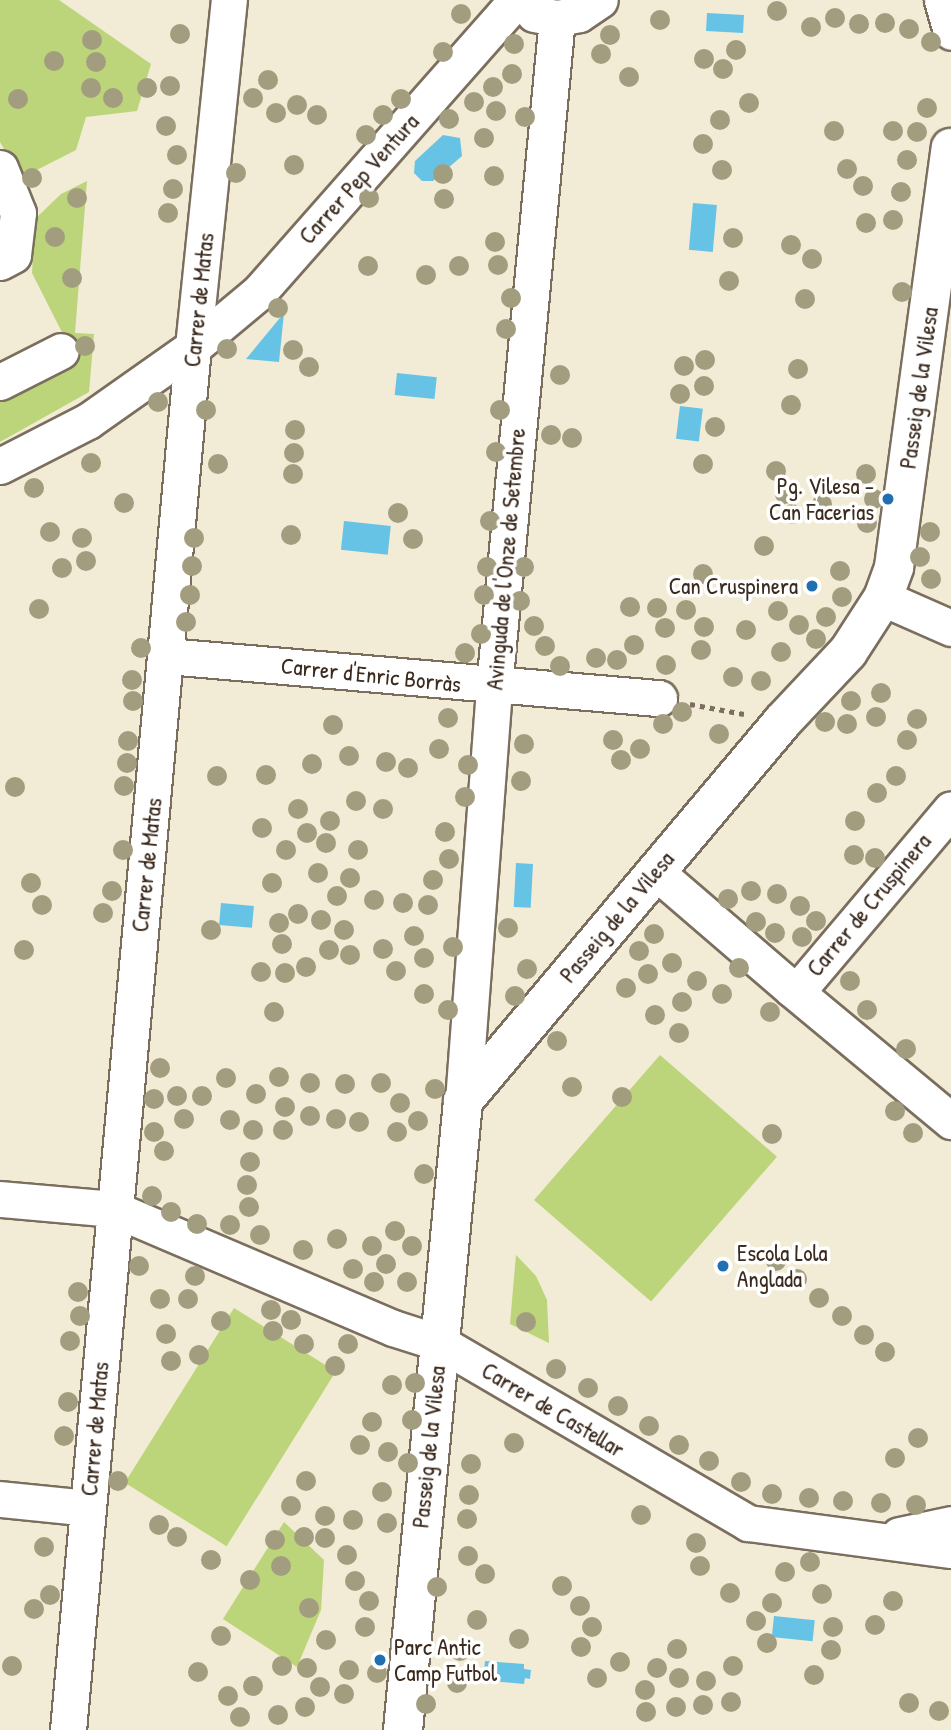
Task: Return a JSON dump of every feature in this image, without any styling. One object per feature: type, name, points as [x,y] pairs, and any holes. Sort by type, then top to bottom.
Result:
[{"type":"street","name":"Carrer de Matas","points":[[68,1730],[194,347],[229,0]]},
{"type":"street","points":[[514,1],[534,14],[557,18],[579,14],[600,0]]},
{"type":"street","name":"Carrer Pep Ventura","points":[[0,466],[88,421],[194,347],[258,292],[514,1]]},
{"type":"street","name":"Avinguda de l'Onze de Setembre","points":[[463,1101],[494,687],[557,18]]},
{"type":"street","name":"Passeig de la Vilesa","points":[[403,1730],[463,1101],[782,722],[848,652],[883,598],[894,567],[951,148]]},
{"type":"street","points":[[0,262],[13,255],[8,183]]},
{"type":"street","points":[[0,383],[61,351]]},
{"type":"street","points":[[883,598],[951,628]]},
{"type":"street","name":"Carrer d'Enric Borràs","points":[[167,656],[494,687],[659,698]]},
{"type":"street","name":"Carrer de Cruspinera","points":[[656,872],[792,989],[805,982],[951,808]]},
{"type":"street","points":[[792,989],[951,1121]]},
{"type":"street","name":"Carrer de Castellar","points":[[0,1199],[114,1209],[393,1328],[440,1343],[730,1515],[765,1528],[951,1550]]},
{"type":"street","points":[[0,1499],[88,1508]]},
{"type":"street","name":"Carrer de Castellar","points":[[879,1540],[951,1524]]},
{"type":"path","points":[[659,698],[782,722]]},
{"type":"green space","points":[[0,0],[59,0],[151,64],[137,111],[86,117],[76,150],[21,178],[0,142]]},
{"type":"green space","points":[[87,181],[75,333],[94,334],[89,392],[0,442],[0,391],[73,354],[32,273],[35,219],[61,194]]},
{"type":"green space","points":[[660,1055],[777,1157],[651,1302],[534,1200]]},
{"type":"green space","points":[[516,1255],[536,1276],[547,1300],[549,1343],[510,1324]]},
{"type":"green space","points":[[234,1308],[336,1372],[227,1546],[125,1483]]},
{"type":"green space","points":[[284,1522],[324,1560],[321,1610],[297,1667],[223,1619]]},
{"type":"water","points":[[707,13],[744,15],[743,33],[706,31]]},
{"type":"water","points":[[443,135],[460,138],[462,156],[433,181],[422,181],[414,173],[415,161]]},
{"type":"water","points":[[693,203],[717,205],[713,252],[689,250]]},
{"type":"water","points":[[284,313],[279,362],[246,359]]},
{"type":"water","points":[[397,373],[437,377],[434,399],[395,395]]},
{"type":"water","points":[[680,406],[703,409],[699,442],[676,439]]},
{"type":"water","points":[[344,521],[391,526],[388,555],[341,550]]},
{"type":"water","points":[[516,863],[533,864],[531,908],[514,907]]},
{"type":"water","points":[[221,903],[254,906],[252,928],[219,925]]},
{"type":"water","points":[[774,1616],[815,1620],[813,1641],[772,1637]]},
{"type":"water","points":[[485,1661],[524,1664],[524,1669],[531,1670],[530,1679],[525,1678],[524,1684],[483,1680]]},
{"type":"place","name":"Pg. Vilesa - Can Facerias","points":[[888,499]]},
{"type":"place","name":"Can Cruspinera","points":[[812,586]]},
{"type":"place","name":"Escola Lola Anglada","points":[[723,1266]]},
{"type":"place","name":"Parc Antic Camp Futbol","points":[[380,1660]]}]
